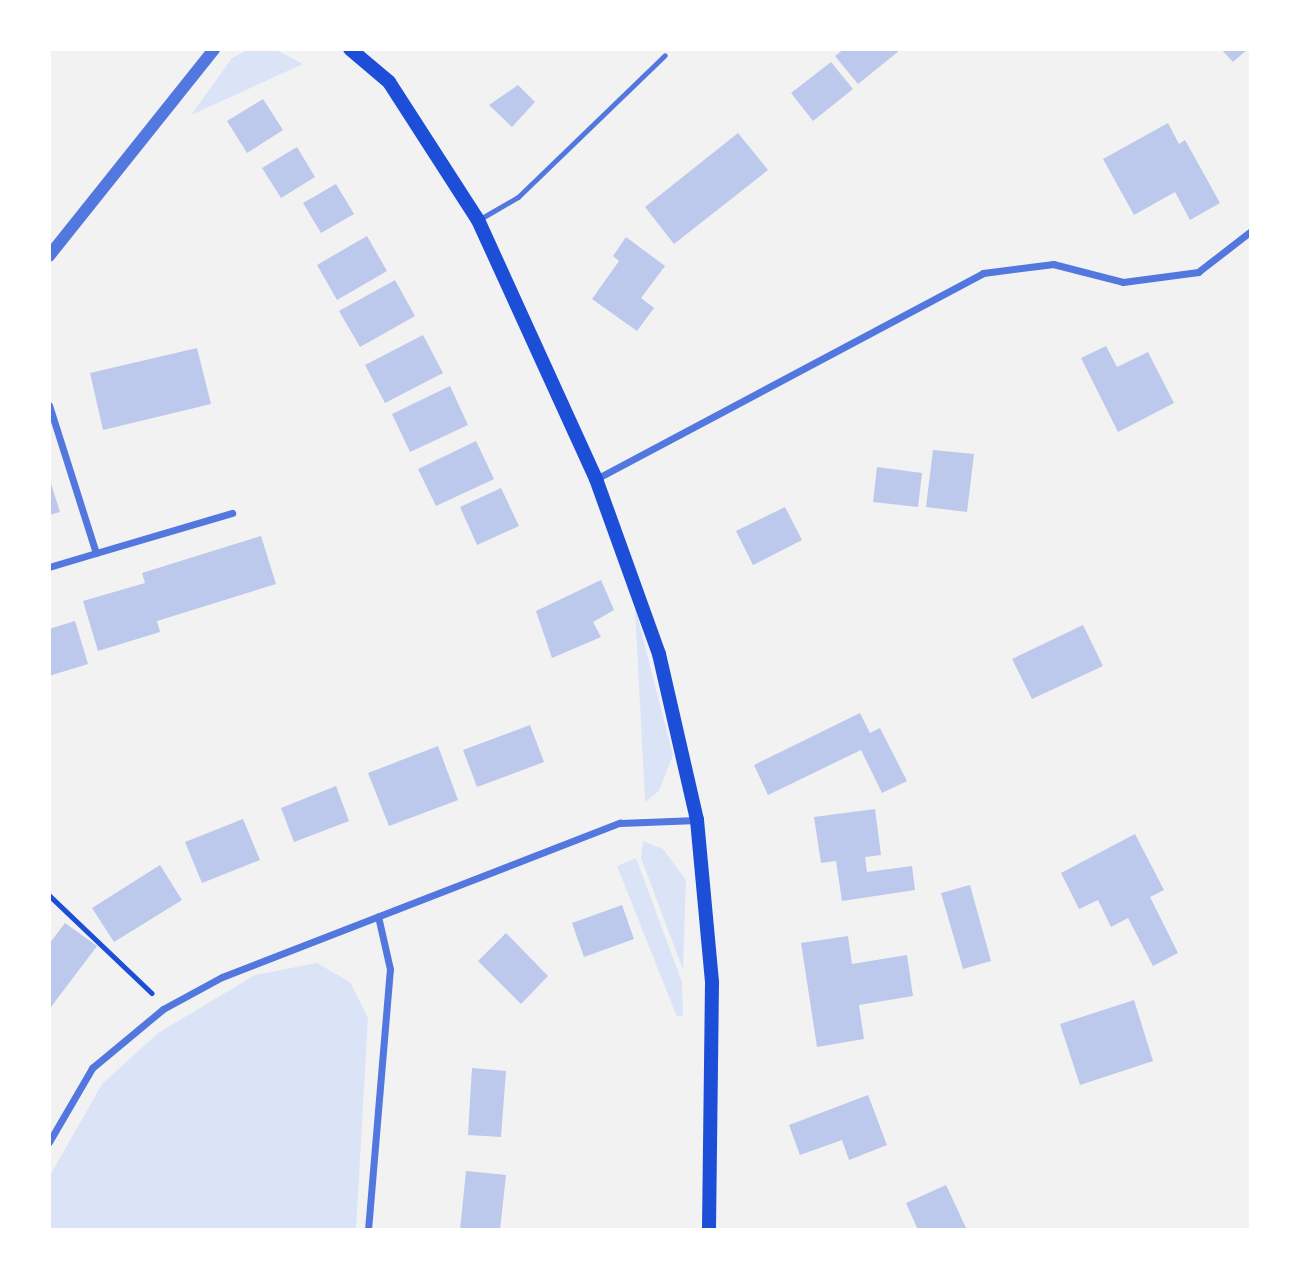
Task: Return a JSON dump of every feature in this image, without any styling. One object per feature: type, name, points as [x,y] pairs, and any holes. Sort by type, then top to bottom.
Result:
[{"type":"main road","points":[[350,49],[389,82],[478,220],[596,479],[659,654],[697,820],[712,983],[709,1230]]},
{"type":"street","points":[[49,256],[214,49]]},
{"type":"street","points":[[596,479],[983,273],[1053,264],[1123,282],[1198,272],[1251,231]]},
{"type":"street","points":[[49,405],[96,553]]},
{"type":"street","points":[[49,567],[232,513]]},
{"type":"street","points":[[49,1142],[92,1068],[163,1009],[222,977],[620,823],[697,820]]},
{"type":"street","points":[[368,1230],[390,969],[378,916]]},
{"type":"lane","points":[[478,220],[519,197],[665,55]]},
{"type":"path","points":[[49,895],[143,978],[163,1009]]},
{"type":"shaded area","points":[[249,49],[275,49],[303,64],[191,115],[232,58]]},
{"type":"shaded area","points":[[635,607],[673,755],[659,791],[645,802]]},
{"type":"shaded area","points":[[643,841],[663,849],[686,880],[683,970],[641,858]]},
{"type":"shaded area","points":[[636,858],[682,982],[683,1015],[677,1017],[617,866]]},
{"type":"shaded area","points":[[317,963],[350,982],[368,1018],[356,1230],[49,1230],[49,1177],[102,1084],[158,1033],[255,975]]},
{"type":"building","points":[[844,49],[899,51],[858,84],[835,56]]},
{"type":"building","points":[[1221,49],[1248,49],[1233,62]]},
{"type":"building","points":[[831,62],[853,89],[813,121],[791,93]]},
{"type":"building","points":[[518,85],[535,102],[512,127],[489,105]]},
{"type":"building","points":[[263,99],[283,130],[247,153],[227,121]]},
{"type":"building","points":[[1168,123],[1179,144],[1185,140],[1220,203],[1190,220],[1175,192],[1134,215],[1103,159]]},
{"type":"building","points":[[738,133],[768,170],[674,244],[645,207]]},
{"type":"building","points":[[297,147],[315,177],[281,198],[262,168]]},
{"type":"building","points":[[336,184],[354,214],[321,233],[303,203]]},
{"type":"building","points":[[367,236],[387,271],[337,300],[317,265]]},
{"type":"building","points":[[626,237],[665,266],[641,298],[654,308],[637,331],[592,299],[619,261],[613,256]]},
{"type":"building","points":[[395,280],[415,316],[360,347],[339,311]]},
{"type":"building","points":[[423,335],[443,373],[385,403],[365,365]]},
{"type":"building","points":[[1106,346],[1117,367],[1148,352],[1174,403],[1118,432],[1081,358]]},
{"type":"building","points":[[197,348],[211,404],[103,430],[90,373]]},
{"type":"building","points":[[450,386],[468,425],[410,452],[392,414]]},
{"type":"building","points":[[476,441],[494,479],[436,506],[418,469]]},
{"type":"building","points":[[933,450],[974,454],[967,512],[926,507]]},
{"type":"building","points":[[877,467],[922,473],[918,507],[873,502]]},
{"type":"building","points":[[49,477],[60,512],[49,515]]},
{"type":"building","points":[[501,488],[519,526],[477,545],[460,507]]},
{"type":"building","points":[[785,507],[802,540],[753,565],[736,531]]},
{"type":"building","points":[[261,536],[276,584],[157,621],[160,632],[98,651],[83,601],[145,583],[142,573]]},
{"type":"building","points":[[601,580],[614,610],[593,622],[601,637],[552,658],[536,611]]},
{"type":"building","points":[[75,621],[88,664],[49,676],[49,629]]},
{"type":"building","points":[[1083,625],[1103,666],[1032,699],[1012,659]]},
{"type":"building","points":[[860,713],[870,733],[880,728],[907,781],[882,793],[861,750],[768,795],[754,765]]},
{"type":"building","points":[[530,725],[544,762],[477,787],[463,750]]},
{"type":"building","points":[[438,746],[458,800],[389,826],[368,773]]},
{"type":"building","points":[[336,786],[349,821],[294,842],[281,808]]},
{"type":"building","points":[[875,809],[881,855],[865,857],[867,872],[912,866],[915,890],[842,901],[836,861],[821,863],[814,817]]},
{"type":"building","points":[[243,819],[260,860],[202,883],[185,842]]},
{"type":"building","points":[[1135,834],[1164,890],[1150,897],[1178,953],[1153,966],[1128,918],[1111,927],[1098,900],[1079,909],[1061,873]]},
{"type":"building","points":[[160,865],[182,900],[114,942],[92,908]]},
{"type":"building","points":[[970,885],[991,961],[963,969],[941,893]]},
{"type":"building","points":[[622,905],[634,939],[584,957],[572,923]]},
{"type":"building","points":[[65,923],[97,946],[51,1007],[49,944]]},
{"type":"building","points":[[506,933],[548,976],[521,1004],[478,961]]},
{"type":"building","points":[[848,936],[852,964],[907,955],[913,996],[859,1005],[864,1039],[817,1047],[801,943]]},
{"type":"building","points":[[1134,1000],[1153,1061],[1080,1085],[1060,1024]]},
{"type":"building","points":[[472,1068],[506,1071],[501,1137],[468,1135]]},
{"type":"building","points":[[868,1095],[887,1145],[849,1160],[842,1140],[800,1155],[789,1125]]},
{"type":"building","points":[[466,1171],[506,1175],[500,1230],[460,1230]]},
{"type":"building","points":[[946,1185],[967,1230],[918,1230],[906,1203]]}]
